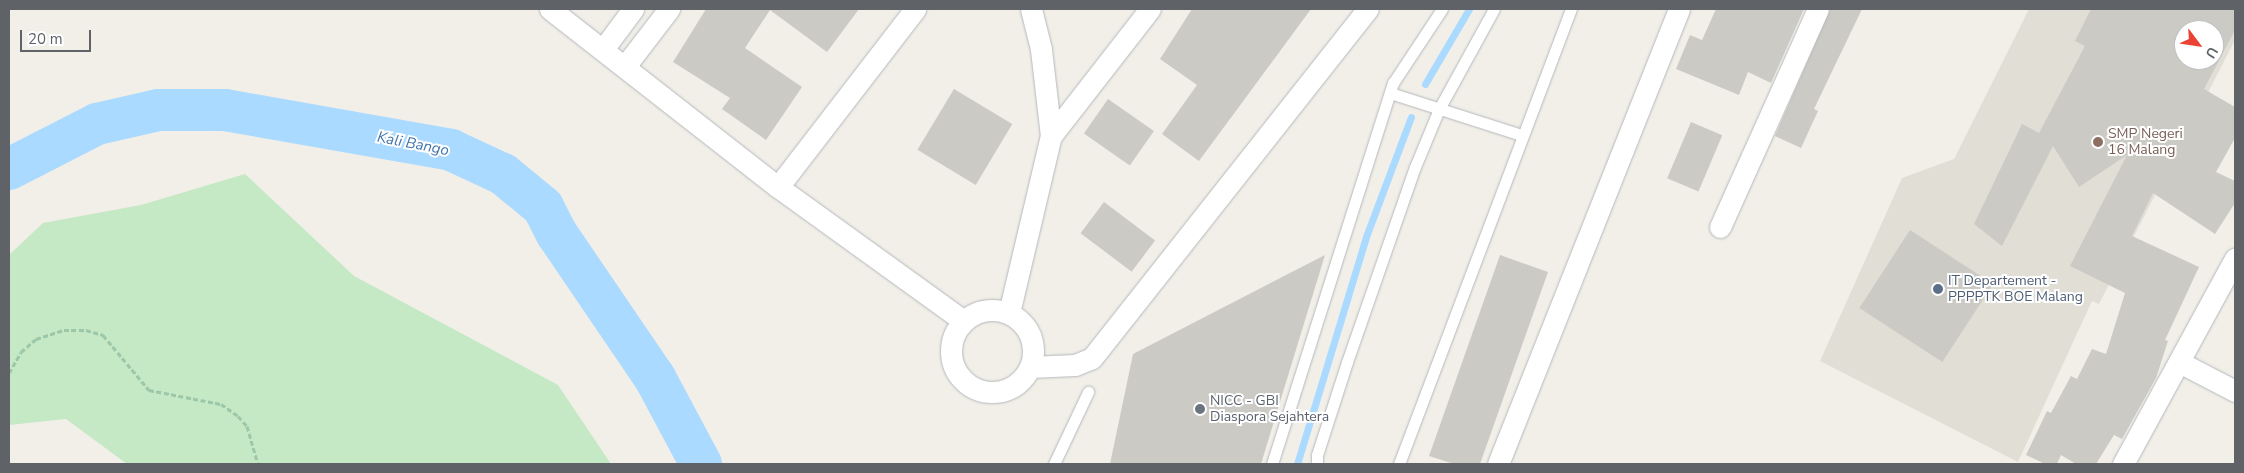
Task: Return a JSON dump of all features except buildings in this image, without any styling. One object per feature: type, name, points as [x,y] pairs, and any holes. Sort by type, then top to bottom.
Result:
[{"type":"street","points":[[550,9],[626,64],[778,187],[964,321]]},
{"type":"street","points":[[604,48],[633,9]]},
{"type":"street","points":[[626,64],[669,9]]},
{"type":"street","points":[[778,187],[915,9]]},
{"type":"street","points":[[1009,313],[1051,136],[1041,49],[1031,9]]},
{"type":"street","points":[[1051,136],[1150,9]]},
{"type":"street","points":[[1030,367],[1075,365],[1092,358],[1368,9]]},
{"type":"street","points":[[1498,464],[1679,9]]},
{"type":"street","points":[[1720,227],[1818,9]]},
{"type":"street","points":[[2123,464],[2235,259]]},
{"type":"street","points":[[993,310],[1009,313],[1022,322],[1031,336],[1033,351],[1030,367],[1021,381],[1007,390],[991,392],[976,389],[962,380],[954,366],[951,350],[954,334],[964,321],[977,312],[993,310]]},
{"type":"street","points":[[2179,362],[2235,391]]},
{"type":"lane","points":[[1272,464],[1390,93],[1402,68],[1442,9]]},
{"type":"lane","points":[[1317,464],[1317,455],[1380,262],[1439,109],[1494,9]]},
{"type":"lane","points":[[1399,464],[1571,9]]},
{"type":"lane","points":[[1390,93],[1522,136]]},
{"type":"lane","points":[[1054,464],[1088,392]]},
{"type":"path","points":[[9,373],[21,352],[36,339],[64,330],[86,330],[103,335],[148,390],[222,404],[238,416],[247,426],[258,464]]},
{"type":"shaded area","points":[[2029,9],[2235,9],[2235,40],[2224,61],[2224,20],[2174,20],[2174,70],[2220,70],[2099,304],[2092,301],[2018,462],[1820,361],[1902,178],[1954,159]]},
{"type":"green space","points":[[245,174],[354,276],[558,385],[611,464],[127,464],[66,419],[9,425],[9,255],[43,223],[141,205]]},
{"type":"waterway","points":[[1425,84],[1469,9]]},
{"type":"waterway","name":"Kali Bango","points":[[9,169],[97,124],[158,110],[225,110],[451,150],[503,174],[543,207],[557,234],[655,378],[701,464]]},
{"type":"waterway","points":[[1297,464],[1367,234],[1411,117]]},
{"type":"place","name":"SMP Negeri 16 Malang","points":[[2098,142]]},
{"type":"place","name":"IT Departement - PPPPTK BOE Malang","points":[[1938,289]]},
{"type":"place","name":"NICC - GBI Diaspora Sejahtera","points":[[1200,409]]}]
